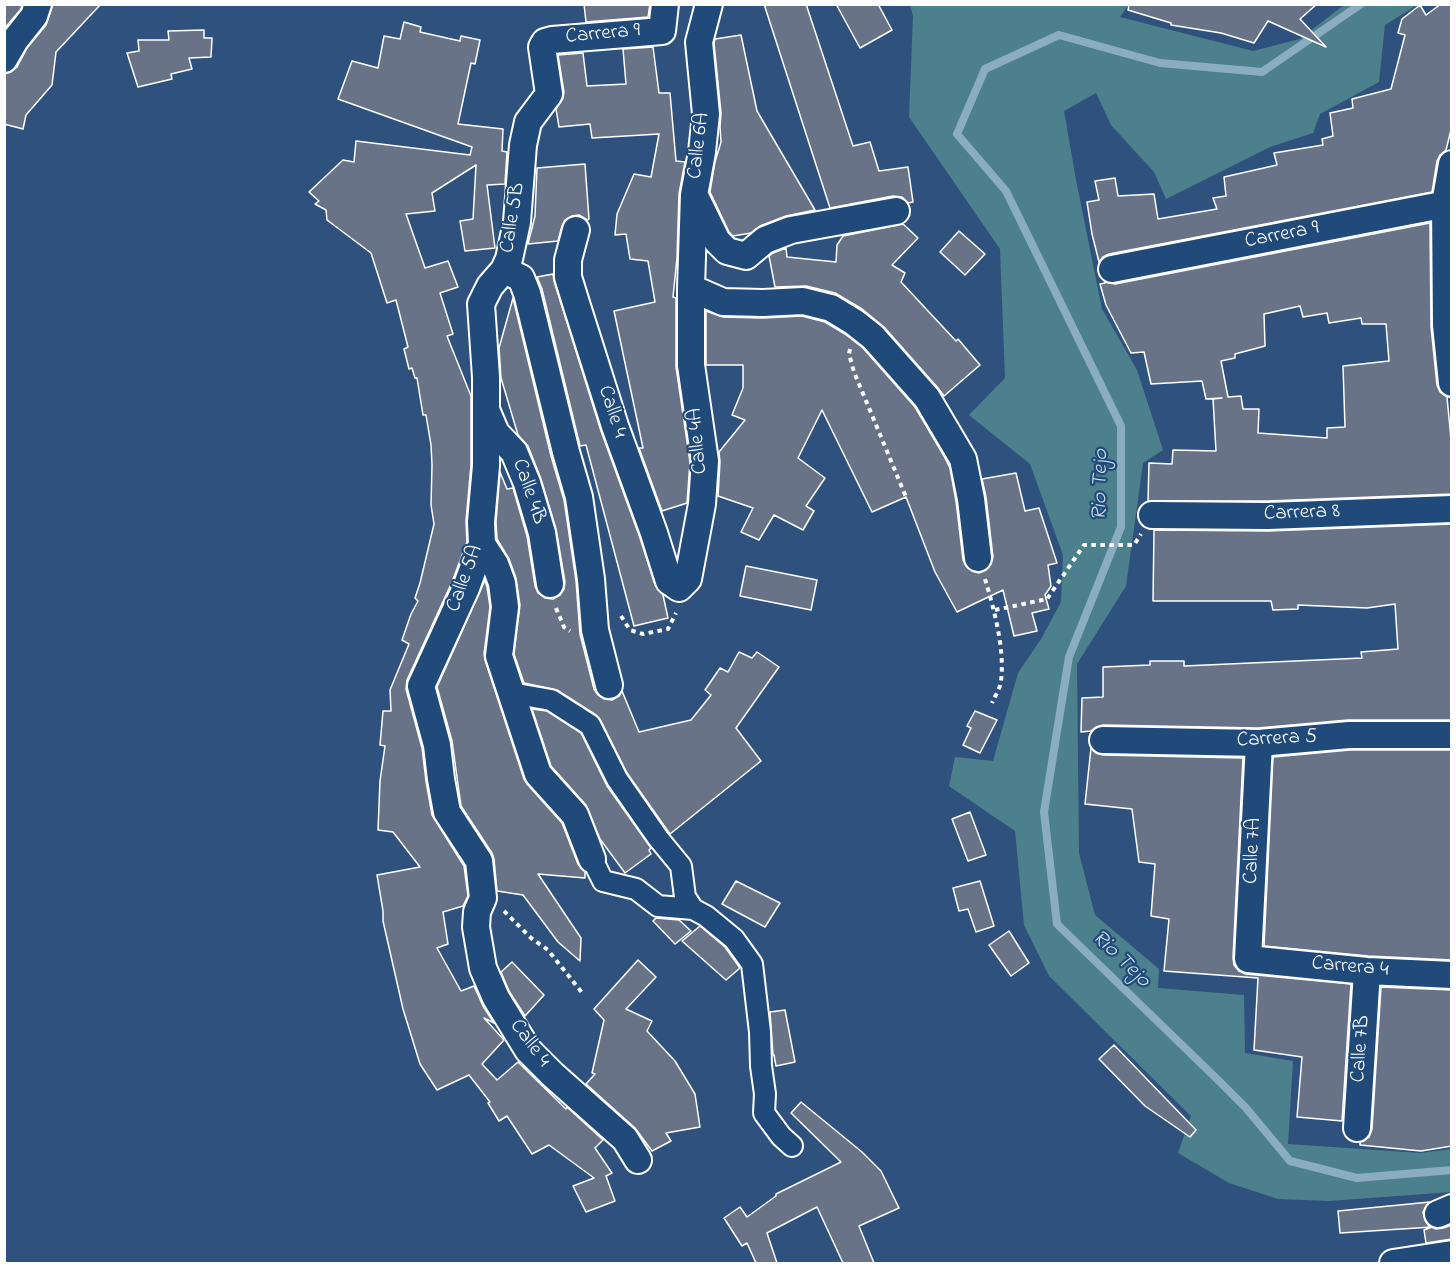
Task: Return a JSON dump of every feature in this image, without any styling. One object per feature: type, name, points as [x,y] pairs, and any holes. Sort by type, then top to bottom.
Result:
[{"type":"street","points":[[4,59],[15,40],[34,16],[38,4]]},
{"type":"street","name":"Carrera 9","points":[[545,42],[662,31],[665,4]]},
{"type":"street","name":"Calle 6A","points":[[692,288],[694,195],[706,114],[699,42],[710,4]]},
{"type":"street","name":"Calle 5B","points":[[486,466],[486,377],[481,304],[490,286],[504,270],[509,259],[517,222],[523,145],[528,122],[549,94],[542,47],[545,42]]},
{"type":"street","points":[[1452,164],[1448,204],[1446,325],[1452,383]]},
{"type":"street","points":[[694,195],[717,241],[728,251],[746,256],[765,240],[791,230],[896,210]]},
{"type":"street","name":"Carrera 9","points":[[1112,269],[1448,204]]},
{"type":"street","name":"Calle 4","points":[[576,230],[568,260],[568,277],[615,426],[669,581],[679,588]]},
{"type":"street","points":[[504,270],[520,278],[527,293],[579,497],[591,579],[595,630],[609,685]]},
{"type":"street","points":[[692,288],[723,302],[804,301],[831,308],[873,337],[927,398],[963,459],[978,558]]},
{"type":"street","name":"Calle 4A","points":[[679,588],[688,579],[702,504],[705,461],[691,365],[692,288]]},
{"type":"street","name":"Calle 4B","points":[[486,409],[496,433],[514,452],[527,483],[542,533],[550,584]]},
{"type":"street","name":"Calle 5A","points":[[483,898],[479,861],[447,812],[437,746],[421,686],[466,588],[482,544],[481,522],[486,466]]},
{"type":"street","name":"Carrera 8","points":[[1152,515],[1268,516],[1452,510]]},
{"type":"street","points":[[482,544],[495,564],[502,583],[505,607],[499,656],[538,774],[575,815],[603,880],[636,889],[658,906],[693,909],[706,916],[734,939],[752,964],[765,1094],[764,1113],[781,1136],[792,1146]]},
{"type":"street","points":[[511,693],[551,700],[590,725],[617,778],[658,838],[681,866],[686,897],[693,909]]},
{"type":"street","name":"Carrera 5","points":[[1103,740],[1260,743],[1349,735],[1452,735]]},
{"type":"street","name":"Calle 7A","points":[[1248,959],[1260,743]]},
{"type":"street","name":"Calle 4","points":[[483,898],[477,912],[476,927],[483,968],[496,998],[528,1050],[625,1139],[638,1160]]},
{"type":"street","name":"Carrera 4","points":[[1248,959],[1367,971],[1452,975]]},
{"type":"street","name":"Calle 7B","points":[[1357,1128],[1367,971]]},
{"type":"street","points":[[1393,1263],[1452,1254]]},
{"type":"path","points":[[860,327],[850,346],[849,354],[854,372],[906,497]]},
{"type":"path","points":[[995,610],[1047,599],[1084,544],[1134,545]]},
{"type":"path","points":[[978,558],[995,610],[1001,658],[1001,684],[992,703]]},
{"type":"path","points":[[550,584],[557,613],[564,627],[575,633],[595,630]]},
{"type":"path","points":[[618,611],[630,630],[643,634],[668,629],[678,610],[679,588]]},
{"type":"path","points":[[483,898],[507,913],[531,938],[548,950],[583,994]]},
{"type":"green space","points":[[910,5],[1128,5],[1120,17],[1253,51],[1300,39],[1344,5],[1417,5],[1385,25],[1379,82],[1320,114],[1313,133],[1270,147],[1166,199],[1154,172],[1111,125],[1096,93],[1064,111],[1102,309],[1137,370],[1163,450],[1143,463],[1126,586],[1077,664],[1079,853],[1095,915],[1159,969],[1158,988],[1244,995],[1245,1053],[1293,1061],[1288,1144],[1421,1153],[1451,1149],[1451,1192],[1329,1201],[1278,1199],[1229,1183],[1178,1153],[1191,1116],[1049,976],[1024,925],[1015,831],[949,786],[955,757],[993,761],[1018,673],[1041,639],[1061,602],[1063,555],[1030,464],[969,415],[1005,378],[1000,249],[909,117],[913,16]]},
{"type":"building","points":[[4,4],[22,4],[21,9],[4,29]]},
{"type":"building","points":[[53,4],[101,4],[56,52],[52,85],[26,115],[23,129],[4,124],[4,74],[17,67],[27,48],[46,25]]},
{"type":"building","points":[[584,4],[650,4],[648,17],[586,22]]},
{"type":"building","points":[[764,4],[806,4],[853,146],[870,142],[879,171],[908,167],[913,202],[908,203],[902,197],[893,196],[830,208]]},
{"type":"building","points":[[836,4],[878,4],[892,30],[860,48]]},
{"type":"building","points":[[1129,4],[1317,4],[1300,19],[1326,47],[1268,21],[1254,43],[1221,33],[1171,25],[1171,23],[1128,10]]},
{"type":"building","points":[[1441,4],[1452,4],[1452,126],[1446,150],[1437,161],[1432,192],[1109,254],[1099,262],[1087,202],[1099,200],[1095,181],[1115,178],[1118,196],[1154,194],[1158,219],[1217,209],[1213,198],[1226,196],[1224,177],[1277,165],[1274,153],[1323,145],[1322,139],[1333,136],[1330,113],[1353,108],[1352,99],[1391,89],[1405,35],[1398,33],[1402,19],[1420,5],[1426,15]]},
{"type":"building","points":[[404,22],[421,27],[420,32],[460,41],[461,36],[480,40],[475,64],[471,63],[458,124],[503,129],[502,151],[507,152],[505,184],[487,185],[495,248],[465,251],[460,221],[473,219],[476,165],[432,193],[435,211],[406,214],[425,268],[448,261],[458,287],[440,293],[453,334],[447,336],[471,396],[471,465],[466,521],[467,542],[452,582],[407,680],[406,689],[422,748],[432,815],[464,866],[468,896],[463,906],[443,912],[448,944],[437,948],[461,991],[474,986],[494,1023],[484,1018],[504,1040],[482,1064],[497,1080],[518,1062],[566,1109],[567,1107],[603,1140],[595,1148],[612,1173],[606,1176],[615,1201],[586,1212],[573,1186],[594,1178],[549,1145],[532,1154],[507,1116],[499,1121],[488,1103],[490,1102],[469,1075],[437,1090],[420,1064],[403,1009],[383,921],[377,875],[420,867],[393,832],[378,830],[380,781],[385,746],[380,745],[383,711],[391,711],[390,690],[409,644],[402,640],[418,601],[415,598],[434,524],[431,505],[431,445],[417,378],[412,368],[409,369],[404,349],[408,347],[396,300],[387,303],[371,253],[327,220],[326,210],[315,204],[319,201],[309,192],[343,160],[354,162],[356,141],[470,155],[472,147],[338,99],[352,61],[378,68],[384,36],[400,39]]},
{"type":"building","points":[[204,30],[204,38],[212,38],[211,57],[189,58],[192,69],[171,74],[172,79],[138,87],[127,53],[139,51],[138,40],[169,40],[168,31]]},
{"type":"building","points":[[741,35],[757,111],[815,210],[786,216],[760,226],[751,233],[733,236],[710,192],[721,142],[721,113],[714,43],[715,39]]},
{"type":"building","points":[[653,47],[659,93],[670,93],[676,161],[685,162],[679,194],[673,297],[676,298],[676,367],[690,462],[687,503],[662,511],[639,448],[643,448],[614,311],[655,302],[648,261],[630,259],[626,234],[615,235],[617,214],[634,174],[651,177],[659,134],[592,138],[590,124],[559,127],[556,109],[564,92],[558,55],[583,53],[587,86],[626,84],[623,49]]},
{"type":"building","points":[[585,164],[589,219],[579,215],[572,216],[565,220],[558,241],[528,244],[535,216],[537,168]]},
{"type":"building","points":[[1430,223],[1431,327],[1437,385],[1440,392],[1447,397],[1452,450],[1452,494],[1268,501],[1148,501],[1149,463],[1172,464],[1173,450],[1216,451],[1213,399],[1222,398],[1206,399],[1202,381],[1151,384],[1144,352],[1131,353],[1106,305],[1100,284],[1105,282],[1115,284]],"holes":[[[1300,306],[1303,317],[1327,313],[1329,323],[1361,318],[1362,324],[1386,324],[1389,361],[1343,366],[1345,427],[1327,428],[1327,438],[1258,433],[1259,409],[1243,409],[1241,396],[1228,397],[1221,361],[1235,358],[1235,354],[1265,346],[1264,314]]]},
{"type":"building","points":[[903,224],[918,238],[892,265],[905,273],[901,282],[956,341],[958,339],[980,365],[944,396],[884,327],[862,309],[835,293],[806,286],[775,287],[769,256],[773,253],[786,248],[787,257],[836,262],[837,245],[843,236]]},
{"type":"building","points":[[959,231],[985,254],[965,275],[940,252]]},
{"type":"building","points":[[553,274],[601,431],[655,585],[663,595],[668,618],[634,626],[586,445],[580,446],[542,289],[537,277]]},
{"type":"building","points":[[513,298],[551,456],[564,500],[576,581],[580,634],[594,689],[598,695],[612,700],[622,691],[639,732],[691,720],[711,695],[705,690],[720,668],[728,672],[739,652],[752,658],[757,652],[779,667],[736,728],[761,761],[670,834],[627,773],[600,719],[557,690],[524,683],[514,654],[520,605],[516,578],[509,559],[497,539],[500,472],[507,489],[513,488],[527,536],[538,593],[545,598],[553,599],[560,595],[565,582],[556,529],[541,479],[528,446],[518,435],[501,378],[499,348]]},
{"type":"building","points":[[706,311],[723,317],[802,316],[825,322],[863,348],[915,407],[950,468],[963,560],[972,571],[979,573],[986,570],[993,557],[982,479],[1016,473],[1025,511],[1039,508],[1057,563],[1048,565],[1051,586],[1045,595],[1049,609],[1032,613],[1037,631],[1014,636],[1003,590],[957,612],[935,572],[906,497],[872,512],[822,410],[798,458],[825,478],[806,506],[814,511],[803,530],[774,515],[759,540],[741,532],[753,508],[718,496],[719,452],[745,420],[732,415],[743,388],[743,365],[706,365]]},
{"type":"building","points":[[1452,524],[1452,720],[1348,720],[1258,728],[1103,725],[1091,731],[1081,732],[1082,698],[1103,697],[1103,667],[1150,665],[1150,661],[1184,661],[1184,666],[1362,658],[1361,652],[1398,649],[1395,604],[1367,608],[1298,605],[1298,609],[1273,610],[1271,601],[1153,601],[1154,530],[1268,531]]},
{"type":"building","points":[[746,566],[817,580],[811,610],[740,596]]},
{"type":"building","points":[[485,580],[490,607],[485,660],[524,779],[562,823],[578,864],[585,872],[585,878],[538,874],[581,938],[580,961],[558,942],[523,895],[497,891],[492,853],[461,806],[452,741],[437,687]]},
{"type":"building","points":[[532,709],[547,711],[581,733],[607,786],[651,848],[649,850],[651,854],[625,873],[600,839],[586,805],[551,766]]},
{"type":"building","points":[[975,711],[997,720],[980,753],[963,745],[971,728],[967,726]]},
{"type":"building","points":[[1091,748],[1103,755],[1243,758],[1234,965],[1246,974],[1351,984],[1342,1121],[1297,1117],[1302,1057],[1254,1050],[1258,978],[1164,971],[1169,919],[1151,916],[1155,864],[1139,862],[1132,809],[1085,804]]},
{"type":"building","points":[[1350,750],[1452,750],[1452,960],[1368,956],[1264,946],[1273,757]]},
{"type":"building","points":[[970,812],[986,855],[968,861],[952,819]]},
{"type":"building","points":[[736,881],[780,903],[765,927],[722,904]]},
{"type":"building","points":[[980,881],[994,926],[976,932],[968,909],[959,911],[953,888]]},
{"type":"building","points":[[656,918],[679,920],[691,931],[675,944],[653,921]]},
{"type":"building","points":[[700,926],[725,947],[740,968],[726,980],[682,941]]},
{"type":"building","points":[[1009,931],[1029,963],[1011,976],[989,945]]},
{"type":"building","points":[[638,960],[656,977],[626,1009],[652,1021],[647,1031],[675,1061],[695,1094],[700,1127],[666,1133],[671,1141],[652,1151],[635,1128],[586,1084],[595,1074],[592,1073],[604,1020],[594,1009]]},
{"type":"building","points":[[512,962],[544,995],[525,1016],[509,991],[501,972]]},
{"type":"building","points":[[1381,987],[1452,990],[1452,1146],[1421,1151],[1360,1145],[1360,1142],[1369,1137],[1372,1129]]},
{"type":"building","points":[[785,1010],[795,1062],[776,1066],[770,1012]]},
{"type":"building","points":[[1114,1045],[1196,1130],[1190,1137],[1145,1106],[1099,1059]]},
{"type":"building","points":[[801,1102],[862,1152],[881,1171],[899,1208],[859,1226],[874,1263],[843,1263],[817,1207],[767,1233],[777,1263],[756,1263],[747,1243],[742,1246],[724,1218],[740,1207],[747,1217],[776,1194],[841,1162],[791,1113]]},
{"type":"building","points":[[1430,1202],[1423,1212],[1425,1220],[1431,1227],[1340,1233],[1338,1211]]},
{"type":"building","points":[[1452,1225],[1452,1239],[1426,1243],[1424,1230],[1432,1227],[1436,1229]]},
{"type":"waterway","name":"Rio Tejo","points":[[1361,4],[1262,72],[1160,63],[1059,35],[985,69],[957,134],[1006,191],[1121,426],[1121,527],[1069,657],[1044,812],[1057,924],[1246,1108],[1290,1161],[1357,1178],[1452,1170]]}]
